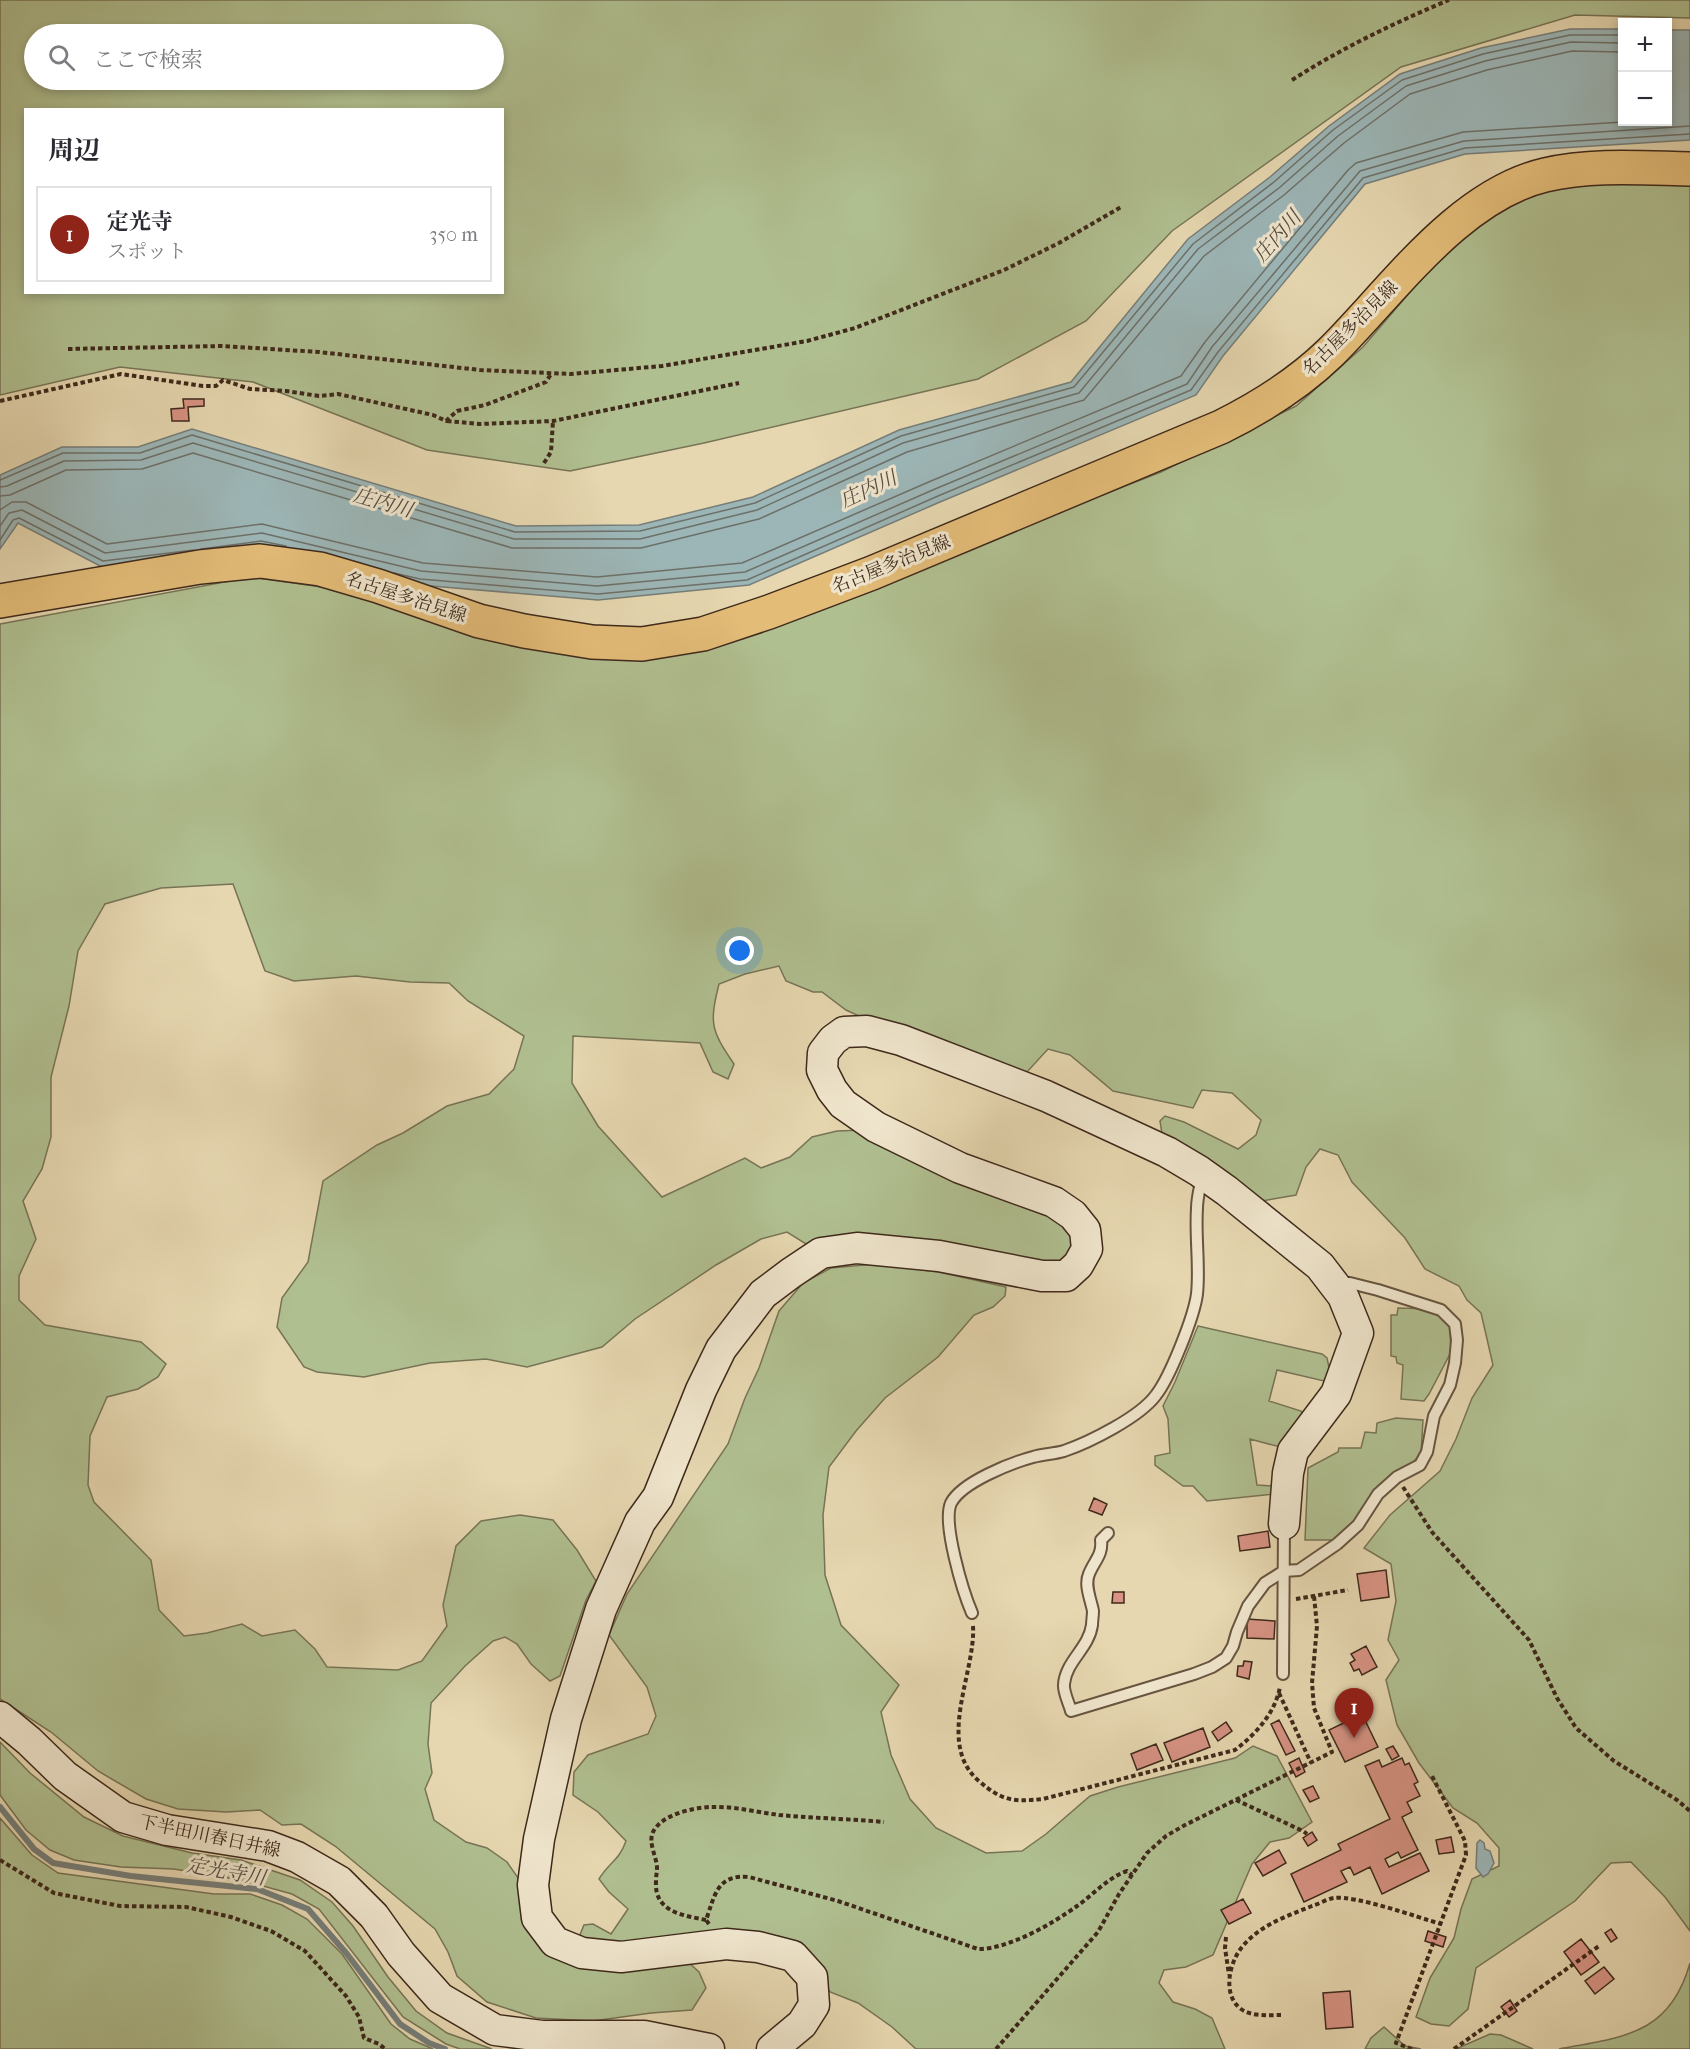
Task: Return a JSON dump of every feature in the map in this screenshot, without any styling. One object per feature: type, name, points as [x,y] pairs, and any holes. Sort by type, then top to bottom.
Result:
[{"type":"main road","name":"名古屋多治見線","points":[[0,601],[200,567],[260,561],[320,569],[378,586],[479,621],[524,631],[592,642],[642,644],[703,634],[770,612],[872,573],[1221,427],[1255,410],[1286,390],[1329,354],[1432,245],[1472,211],[1506,190],[1544,175],[1602,167],[1690,169]]},
{"type":"street","points":[[772,2049],[802,2024],[814,2005],[812,1977],[793,1956],[713,1933],[621,1957],[582,1953],[555,1942],[537,1918],[533,1885],[538,1839],[566,1719],[601,1609],[640,1522],[658,1497],[701,1390],[721,1348],[763,1294],[821,1253],[857,1248],[939,1256],[1050,1276],[1066,1276],[1078,1265],[1087,1249],[1085,1230],[1073,1215],[1054,1202],[960,1168],[876,1127],[843,1104],[832,1090],[822,1070],[823,1053],[833,1040],[844,1032],[867,1031],[902,1040],[1055,1100],[1167,1152],[1203,1174],[1293,1242],[1320,1266],[1343,1296],[1358,1333],[1336,1394],[1293,1451],[1288,1473],[1284,1524]]},
{"type":"street","name":"下半田川春日井線","points":[[0,1717],[65,1776],[123,1817],[167,1830],[268,1846],[297,1857],[339,1881],[374,1916],[401,1954],[440,1998],[495,2030],[542,2036],[644,2036],[697,2048]]},
{"type":"lane","points":[[972,1613],[958,1571],[949,1521],[951,1504],[960,1492],[980,1478],[1031,1457],[1063,1451],[1098,1436],[1133,1415],[1156,1395],[1189,1326],[1197,1295],[1197,1206],[1203,1174]]},
{"type":"lane","points":[[1108,1533],[1101,1540],[1102,1549],[1088,1576],[1093,1613],[1091,1630],[1082,1650],[1070,1664],[1063,1686],[1071,1711],[1194,1674],[1226,1658],[1233,1646],[1245,1612],[1265,1583],[1284,1571],[1299,1570],[1337,1544],[1358,1525],[1378,1494],[1397,1477],[1420,1465],[1427,1452],[1434,1416],[1450,1385],[1457,1340],[1455,1324],[1441,1310],[1350,1283],[1333,1283]]},
{"type":"lane","points":[[1283,1674],[1284,1524]]},
{"type":"path","points":[[1292,80],[1366,36],[1449,0]]},
{"type":"path","points":[[68,349],[222,346],[319,352],[480,370],[551,374],[662,366],[807,341],[855,328],[1004,270],[1059,243],[1121,207]]},
{"type":"path","points":[[0,401],[121,374],[202,386],[216,386],[223,380],[250,388],[319,396],[338,394],[433,415],[446,421],[480,424],[553,421],[739,383]]},
{"type":"path","points":[[446,421],[457,411],[485,405],[546,382],[551,374]]},
{"type":"path","points":[[544,463],[551,452],[553,421]]},
{"type":"path","points":[[1397,1477],[1432,1532],[1529,1640],[1557,1698],[1576,1728],[1614,1761],[1677,1800],[1690,1811]]},
{"type":"path","points":[[1284,1601],[1348,1590]]},
{"type":"path","points":[[996,2049],[1098,1932],[1147,1853],[1166,1836],[1185,1824],[1332,1752],[1314,1708],[1312,1683],[1317,1626],[1314,1596]]},
{"type":"path","points":[[972,1613],[974,1631],[957,1735],[962,1755],[975,1778],[994,1794],[1017,1801],[1043,1800],[1235,1750],[1251,1738],[1268,1717],[1279,1693],[1283,1674]]},
{"type":"path","points":[[1279,1693],[1311,1763]]},
{"type":"path","points":[[1412,2049],[1396,2043],[1466,1855],[1465,1841],[1431,1774]]},
{"type":"path","points":[[1236,1799],[1307,1834]]},
{"type":"path","points":[[884,1822],[780,1815],[714,1807],[697,1809],[670,1817],[658,1825],[653,1833],[651,1845],[657,1868],[655,1893],[659,1902],[713,1933],[720,1886],[736,1876],[749,1877],[838,1901],[978,1949],[988,1949],[1007,1944],[1050,1923],[1076,1907],[1117,1875],[1126,1871],[1132,1875]]},
{"type":"path","points":[[0,1860],[54,1893],[120,1906],[186,1907],[231,1917],[271,1931],[305,1951],[346,1996],[359,2017],[364,2038],[385,2049]]},
{"type":"path","points":[[1229,1976],[1240,1949],[1256,1933],[1281,1918],[1334,1898],[1353,1899],[1441,1924]]},
{"type":"path","points":[[1226,1937],[1224,1948],[1229,1976],[1228,1991],[1241,2009],[1259,2015],[1281,2015]]},
{"type":"path","points":[[1454,2049],[1599,1946]]},
{"type":"green space","points":[[0,0],[1690,0],[1690,18],[1575,15],[1401,67],[1172,231],[1086,321],[978,379],[704,443],[570,471],[427,450],[253,382],[120,367],[0,395]]},
{"type":"green space","points":[[1643,182],[1690,183],[1690,1931],[1665,1897],[1631,1862],[1611,1863],[1575,1901],[1476,1968],[1468,2009],[1449,2026],[1431,2024],[1416,2017],[1430,1978],[1454,1938],[1472,1879],[1499,1866],[1499,1848],[1477,1823],[1453,1808],[1419,1763],[1397,1725],[1386,1680],[1399,1660],[1388,1640],[1396,1601],[1391,1564],[1364,1548],[1390,1515],[1440,1471],[1456,1439],[1472,1398],[1493,1365],[1481,1313],[1467,1300],[1459,1286],[1425,1269],[1405,1238],[1352,1182],[1338,1155],[1320,1149],[1306,1167],[1296,1195],[1262,1201],[1162,1134],[1160,1121],[1165,1116],[1184,1122],[1238,1149],[1256,1135],[1261,1120],[1232,1093],[1202,1090],[1193,1108],[1113,1091],[1070,1055],[1048,1049],[1027,1072],[870,1021],[846,1010],[822,992],[813,992],[786,981],[779,966],[745,974],[719,984],[713,1018],[721,1043],[734,1064],[728,1079],[713,1072],[700,1043],[573,1036],[572,1083],[598,1126],[662,1197],[745,1158],[761,1168],[790,1157],[812,1137],[837,1131],[864,1130],[1063,1216],[1076,1247],[1055,1266],[859,1239],[806,1244],[787,1232],[761,1239],[716,1265],[635,1319],[602,1347],[527,1367],[486,1359],[430,1363],[364,1377],[317,1372],[304,1367],[277,1327],[282,1298],[308,1262],[323,1181],[377,1145],[403,1133],[447,1106],[489,1094],[514,1069],[524,1036],[468,1001],[449,983],[410,982],[356,976],[294,981],[265,971],[233,884],[161,888],[105,904],[78,951],[69,1006],[51,1077],[51,1137],[42,1169],[23,1201],[36,1239],[19,1276],[19,1300],[45,1325],[141,1342],[166,1364],[158,1377],[138,1389],[107,1397],[90,1436],[88,1485],[94,1502],[151,1560],[159,1610],[184,1636],[242,1624],[262,1636],[295,1630],[315,1649],[327,1667],[398,1670],[422,1661],[447,1626],[443,1605],[456,1546],[481,1521],[520,1515],[553,1520],[577,1550],[596,1581],[586,1600],[560,1676],[550,1681],[531,1664],[517,1644],[505,1637],[493,1641],[465,1666],[431,1703],[428,1744],[432,1773],[425,1789],[434,1820],[466,1842],[487,1848],[507,1862],[525,1888],[533,1937],[687,1961],[699,1972],[706,1988],[692,2010],[593,2021],[536,2018],[487,2002],[457,1976],[448,1952],[435,1929],[335,1846],[301,1824],[282,1825],[260,1810],[226,1812],[178,1809],[146,1799],[98,1771],[51,1732],[0,1699],[0,624],[251,577],[329,588],[424,614],[624,660],[738,637],[1161,472],[1296,406],[1363,347],[1441,256],[1493,209],[1557,187]]},
{"type":"green space","points":[[875,1264],[939,1272],[1006,1287],[1005,1296],[993,1307],[974,1315],[938,1357],[885,1398],[829,1467],[823,1515],[825,1575],[841,1625],[899,1685],[881,1712],[891,1755],[910,1799],[936,1828],[986,1853],[1022,1851],[1046,1834],[1090,1796],[1235,1758],[1253,1746],[1277,1756],[1312,1822],[1289,1838],[1270,1842],[1252,1864],[1213,1955],[1186,1967],[1164,1970],[1159,1983],[1173,2002],[1195,2009],[1212,2018],[1225,2049],[916,2049],[892,2027],[858,2003],[830,1992],[795,1942],[778,1936],[750,1935],[626,1949],[579,1937],[584,1925],[593,1924],[611,1934],[628,1909],[609,1892],[599,1879],[620,1853],[626,1841],[598,1812],[573,1795],[574,1772],[588,1755],[648,1734],[656,1716],[647,1687],[609,1635],[627,1594],[728,1444],[779,1311],[803,1283],[831,1268]]},
{"type":"green space","points":[[1398,1308],[1427,1310],[1438,1315],[1450,1326],[1451,1352],[1424,1401],[1401,1399],[1403,1365],[1397,1363],[1396,1357],[1391,1356],[1391,1315],[1397,1315]]},
{"type":"green space","points":[[1198,1326],[1322,1354],[1327,1358],[1330,1372],[1324,1381],[1277,1370],[1269,1401],[1301,1411],[1306,1421],[1280,1447],[1250,1439],[1257,1485],[1273,1486],[1274,1494],[1207,1501],[1193,1486],[1183,1486],[1155,1465],[1155,1456],[1170,1453],[1168,1419],[1163,1406]]},
{"type":"green space","points":[[1396,1418],[1423,1420],[1421,1454],[1354,1523],[1334,1540],[1305,1540],[1308,1468],[1338,1452],[1339,1448],[1361,1448],[1365,1432],[1376,1433],[1377,1423]]},
{"type":"green space","points":[[0,1742],[30,1773],[84,1817],[123,1836],[192,1853],[241,1860],[300,1880],[332,1902],[353,1926],[388,1977],[416,2011],[447,2033],[492,2049],[460,2049],[446,2044],[403,2017],[319,1909],[292,1894],[241,1880],[174,1869],[121,1867],[74,1860],[50,1850],[26,1830],[0,1795]]},
{"type":"green space","points":[[0,1818],[32,1855],[58,1873],[214,1894],[250,1894],[282,1905],[307,1919],[342,1954],[391,2024],[410,2039],[433,2049],[0,2049]]},
{"type":"green space","points":[[1690,1963],[1690,2049],[1559,2049],[1623,2036],[1657,2019],[1670,2005],[1681,1987]]},
{"type":"green space","points":[[1384,2027],[1405,2046],[1421,2049],[1365,2049],[1371,2038]]},
{"type":"green space","points":[[1490,2034],[1501,2035],[1533,2049],[1456,2049]]},
{"type":"water","name":"庄内川","points":[[1570,29],[1618,29],[1618,126],[1672,126],[1672,30],[1690,30],[1690,140],[1465,154],[1365,184],[1223,356],[1196,395],[749,585],[598,600],[419,585],[102,567],[18,523],[0,549],[0,475],[62,447],[138,447],[192,429],[516,526],[639,525],[753,497],[899,430],[1071,382],[1188,239],[1270,177],[1329,126],[1400,74],[1481,48]]},
{"type":"water","points":[[1480,1840],[1484,1843],[1485,1849],[1490,1851],[1494,1863],[1488,1874],[1483,1877],[1476,1868],[1477,1843]]},
{"type":"building","points":[[183,399],[204,399],[204,406],[188,407],[189,421],[172,421],[171,409],[184,408]]},
{"type":"building","points":[[1094,1498],[1107,1504],[1102,1515],[1089,1510]]},
{"type":"building","points":[[1268,1531],[1270,1547],[1240,1551],[1238,1536]]},
{"type":"building","points":[[1386,1570],[1389,1597],[1361,1601],[1357,1574]]},
{"type":"building","points":[[1113,1592],[1124,1592],[1124,1603],[1112,1603]]},
{"type":"building","points":[[1247,1619],[1275,1621],[1274,1639],[1247,1638]]},
{"type":"building","points":[[1366,1646],[1377,1667],[1362,1675],[1359,1669],[1354,1671],[1350,1663],[1355,1660],[1351,1654]]},
{"type":"building","points":[[1244,1661],[1252,1662],[1249,1679],[1237,1676],[1238,1666],[1243,1666]]},
{"type":"building","points":[[1362,1714],[1378,1747],[1345,1762],[1329,1730]]},
{"type":"building","points":[[1279,1720],[1295,1751],[1286,1755],[1271,1724]]},
{"type":"building","points":[[1226,1722],[1232,1731],[1218,1741],[1212,1732]]},
{"type":"building","points":[[1203,1728],[1210,1747],[1172,1762],[1164,1743]]},
{"type":"building","points":[[1156,1744],[1163,1760],[1137,1770],[1131,1754]]},
{"type":"building","points":[[1393,1746],[1399,1756],[1392,1760],[1386,1749]]},
{"type":"building","points":[[1299,1758],[1305,1772],[1296,1777],[1289,1763]]},
{"type":"building","points":[[1402,1758],[1405,1765],[1409,1763],[1418,1782],[1414,1784],[1420,1796],[1407,1802],[1412,1812],[1402,1817],[1418,1850],[1401,1858],[1398,1852],[1385,1859],[1389,1867],[1420,1853],[1429,1871],[1382,1894],[1370,1867],[1354,1875],[1350,1867],[1341,1871],[1347,1882],[1304,1902],[1291,1874],[1341,1850],[1338,1844],[1390,1819],[1365,1766],[1379,1760],[1382,1767]]},
{"type":"building","points":[[1313,1786],[1319,1798],[1310,1802],[1303,1790]]},
{"type":"building","points":[[1312,1832],[1317,1840],[1308,1846],[1303,1838]]},
{"type":"building","points":[[1451,1837],[1454,1852],[1439,1854],[1436,1840]]},
{"type":"building","points":[[1279,1850],[1286,1863],[1263,1876],[1255,1863]]},
{"type":"building","points":[[1243,1899],[1251,1913],[1229,1924],[1221,1910]]},
{"type":"building","points":[[1611,1929],[1617,1938],[1611,1942],[1605,1933]]},
{"type":"building","points":[[1428,1931],[1446,1937],[1443,1947],[1425,1941]]},
{"type":"building","points":[[1581,1939],[1599,1962],[1581,1975],[1564,1952]]},
{"type":"building","points":[[1604,1967],[1614,1979],[1595,1994],[1585,1981]]},
{"type":"building","points":[[1350,1991],[1353,2027],[1326,2029],[1323,1993]]},
{"type":"building","points":[[1510,2000],[1517,2011],[1509,2017],[1501,2007]]},
{"type":"waterway","name":"定光寺川","points":[[0,1807],[34,1849],[53,1863],[131,1876],[257,1889],[308,1909],[347,1954],[400,2024],[429,2043],[445,2049]]},
{"type":"place","name":"定光寺","points":[[1354,1738]]}]
